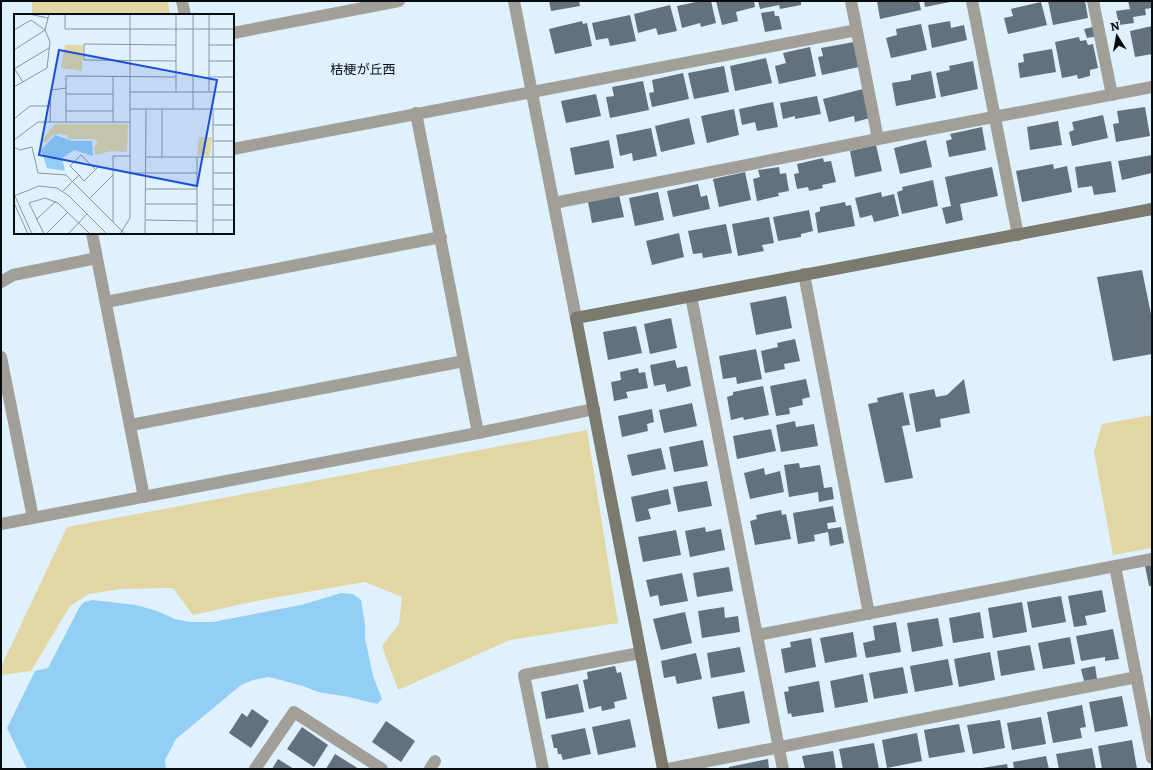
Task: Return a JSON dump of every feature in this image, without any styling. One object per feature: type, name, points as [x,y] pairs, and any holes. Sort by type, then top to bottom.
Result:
[{"type":"street","points":[[182,1],[185,14]]},
{"type":"street","points":[[234,33],[399,1]]},
{"type":"street","points":[[514,1],[663,769]]},
{"type":"street","points":[[851,1],[878,139]]},
{"type":"street","points":[[972,1],[1018,235]]},
{"type":"street","points":[[1093,1],[1112,95]]},
{"type":"street","points":[[234,149],[857,30]]},
{"type":"street","points":[[554,203],[878,139],[1152,88]]},
{"type":"street","points":[[416,113],[478,433]]},
{"type":"street","points":[[576,318],[1152,209]]},
{"type":"street","points":[[92,234],[144,497]]},
{"type":"street","points":[[106,302],[441,237]]},
{"type":"street","points":[[1,282],[13,275],[97,258]]},
{"type":"street","points":[[804,274],[869,614]]},
{"type":"street","points":[[691,296],[784,769]]},
{"type":"street","points":[[1,357],[6,409],[33,518]]},
{"type":"street","points":[[131,425],[464,360]]},
{"type":"street","points":[[1,524],[478,433],[594,409]]},
{"type":"street","points":[[757,635],[1152,559]]},
{"type":"street","points":[[1115,566],[1152,758]]},
{"type":"street","points":[[543,769],[524,675],[640,653]]},
{"type":"street","points":[[668,769],[1136,676]]},
{"type":"street","points":[[256,769],[294,712],[382,769]]},
{"type":"shaded area","points":[[32,1],[168,1],[170,14],[32,14]]},
{"type":"shaded area","points":[[1152,415],[1152,548],[1113,555],[1094,452],[1102,424]]},
{"type":"shaded area","points":[[587,430],[618,623],[510,640],[398,690],[382,646],[399,624],[402,597],[365,582],[261,600],[193,615],[173,588],[121,589],[89,594],[70,606],[31,671],[1,675],[1,667],[67,527]]},
{"type":"water","points":[[341,593],[353,594],[361,600],[365,624],[365,638],[373,676],[382,699],[377,704],[349,697],[318,692],[303,686],[269,677],[253,680],[241,685],[176,739],[165,760],[166,769],[27,769],[7,728],[35,671],[48,668],[79,608],[84,602],[93,600],[136,605],[157,611],[175,619],[190,622],[213,622],[301,605]]},
{"type":"building","points":[[549,1],[579,1],[580,6],[551,11]]},
{"type":"building","points":[[701,1],[711,1],[716,23],[701,27],[700,23],[682,28],[677,6]]},
{"type":"building","points":[[716,1],[754,1],[755,7],[736,12],[738,21],[722,25]]},
{"type":"building","points":[[758,1],[801,1],[801,5],[780,9],[779,5],[760,9]]},
{"type":"building","points":[[877,1],[919,1],[921,10],[880,19]]},
{"type":"building","points":[[924,1],[950,1],[950,2],[925,7]]},
{"type":"building","points":[[1048,1],[1085,1],[1088,18],[1053,25]]},
{"type":"building","points":[[1128,1],[1152,1],[1152,8],[1145,9],[1146,15],[1133,17],[1134,23],[1119,25],[1116,11],[1130,9]]},
{"type":"building","points":[[1041,2],[1047,25],[1008,34],[1004,18],[1013,16],[1011,9]]},
{"type":"building","points":[[670,5],[677,31],[658,35],[656,28],[638,33],[634,14]]},
{"type":"building","points":[[774,11],[775,16],[779,16],[782,29],[765,32],[761,13]]},
{"type":"building","points":[[630,15],[636,41],[610,46],[608,38],[596,40],[592,23]]},
{"type":"building","points":[[582,21],[583,24],[587,23],[592,46],[555,54],[549,29]]},
{"type":"building","points":[[950,21],[951,28],[964,25],[967,40],[932,48],[928,25]]},
{"type":"building","points":[[921,24],[927,50],[891,58],[886,38],[897,35],[896,29]]},
{"type":"building","points":[[1097,26],[1099,36],[1087,38],[1084,29]]},
{"type":"building","points":[[1152,26],[1152,54],[1135,57],[1130,31]]},
{"type":"building","points":[[1079,37],[1080,41],[1086,40],[1088,45],[1093,44],[1098,68],[1090,70],[1090,76],[1078,79],[1077,75],[1062,78],[1055,42]]},
{"type":"building","points":[[854,42],[859,67],[822,75],[818,57],[823,56],[821,48]]},
{"type":"building","points":[[810,47],[816,76],[779,84],[775,66],[786,63],[783,53]]},
{"type":"building","points":[[1052,49],[1056,72],[1020,78],[1018,63],[1024,62],[1023,54]]},
{"type":"building","points":[[766,58],[772,83],[735,91],[730,66]]},
{"type":"building","points":[[973,61],[978,89],[941,97],[936,73],[950,70],[949,66]]},
{"type":"building","points":[[724,66],[729,92],[694,99],[688,73]]},
{"type":"building","points":[[931,71],[936,98],[896,106],[892,83],[911,80],[911,75]]},
{"type":"building","points":[[683,73],[689,99],[652,107],[649,93],[654,92],[652,80]]},
{"type":"building","points":[[643,81],[649,110],[610,118],[606,97],[614,96],[612,87]]},
{"type":"building","points":[[863,89],[870,118],[855,122],[854,116],[829,122],[823,99]]},
{"type":"building","points":[[596,94],[601,116],[566,123],[561,101]]},
{"type":"building","points":[[817,96],[821,114],[795,119],[795,116],[783,119],[780,103]]},
{"type":"building","points":[[773,102],[778,127],[757,131],[755,122],[742,125],[739,109]]},
{"type":"building","points":[[1145,107],[1150,136],[1116,142],[1113,124],[1119,123],[1117,111]]},
{"type":"building","points":[[734,109],[739,135],[707,143],[701,116]]},
{"type":"building","points":[[1103,115],[1108,138],[1072,146],[1069,132],[1074,130],[1072,122]]},
{"type":"building","points":[[689,118],[695,144],[661,152],[655,126]]},
{"type":"building","points":[[1058,121],[1062,145],[1030,150],[1027,127]]},
{"type":"building","points":[[982,127],[986,150],[949,157],[946,141],[952,139],[950,134]]},
{"type":"building","points":[[651,128],[657,156],[633,161],[632,153],[620,156],[616,135]]},
{"type":"building","points":[[609,140],[614,168],[575,175],[570,148]]},
{"type":"building","points":[[926,140],[932,167],[900,174],[894,148]]},
{"type":"building","points":[[876,145],[882,171],[855,177],[850,151]]},
{"type":"building","points":[[1152,155],[1152,173],[1122,180],[1118,161]]},
{"type":"building","points":[[823,158],[824,162],[831,161],[836,182],[822,185],[823,188],[809,191],[808,187],[797,189],[794,174],[799,173],[797,164]]},
{"type":"building","points":[[1111,161],[1116,192],[1094,195],[1092,186],[1078,188],[1075,167]]},
{"type":"building","points":[[1053,164],[1054,169],[1067,166],[1072,192],[1022,202],[1016,171]]},
{"type":"building","points":[[779,167],[780,174],[786,173],[789,191],[778,193],[779,196],[757,201],[753,179],[760,177],[758,170]]},
{"type":"building","points":[[992,167],[998,196],[960,204],[963,220],[946,224],[942,208],[951,206],[945,177]]},
{"type":"building","points":[[745,172],[751,200],[719,207],[713,179]]},
{"type":"building","points":[[933,180],[938,206],[902,214],[897,192],[903,190],[902,187]]},
{"type":"building","points":[[698,184],[701,197],[707,195],[710,209],[673,217],[667,191]]},
{"type":"building","points":[[658,192],[664,220],[635,226],[629,198]]},
{"type":"building","points":[[881,192],[882,197],[894,194],[899,216],[874,222],[872,215],[860,218],[855,198]]},
{"type":"building","points":[[619,195],[624,217],[592,223],[588,202]]},
{"type":"building","points":[[845,202],[846,206],[851,205],[855,226],[818,233],[815,213],[820,211],[820,207]]},
{"type":"building","points":[[809,210],[813,231],[801,234],[801,237],[778,241],[773,217]]},
{"type":"building","points":[[769,217],[774,243],[762,245],[764,251],[738,256],[732,224]]},
{"type":"building","points":[[726,224],[732,253],[703,258],[702,253],[693,254],[688,231]]},
{"type":"building","points":[[679,233],[684,257],[652,265],[646,241]]},
{"type":"building","points":[[1142,270],[1152,319],[1152,354],[1113,361],[1097,277]]},
{"type":"building","points":[[786,296],[792,328],[756,335],[750,303]]},
{"type":"building","points":[[671,318],[677,348],[650,354],[644,324]]},
{"type":"building","points":[[636,326],[642,353],[608,360],[603,332]]},
{"type":"building","points":[[795,339],[800,361],[784,364],[785,369],[765,373],[761,351],[778,347],[777,343]]},
{"type":"building","points":[[756,349],[762,379],[737,384],[736,377],[723,379],[719,356]]},
{"type":"building","points":[[675,360],[677,368],[687,366],[691,386],[667,392],[665,384],[654,386],[650,365]]},
{"type":"building","points":[[638,368],[639,373],[645,372],[648,388],[626,392],[628,398],[614,401],[611,382],[621,380],[620,372]]},
{"type":"building","points":[[806,379],[810,397],[802,399],[803,405],[789,408],[790,414],[776,416],[770,386]]},
{"type":"building","points":[[964,379],[970,413],[940,419],[941,427],[916,432],[909,394],[934,389],[936,397],[947,395]]},
{"type":"building","points":[[763,386],[769,415],[744,420],[743,417],[731,420],[727,397],[733,395],[733,392]]},
{"type":"building","points":[[903,392],[910,425],[902,426],[913,478],[885,483],[868,404],[878,402],[877,398]]},
{"type":"building","points":[[692,403],[697,426],[664,433],[659,410]]},
{"type":"building","points":[[652,409],[654,422],[647,424],[648,431],[622,437],[618,416]]},
{"type":"building","points":[[795,421],[796,427],[814,424],[818,446],[781,452],[776,425]]},
{"type":"building","points":[[771,429],[776,451],[737,459],[733,436]]},
{"type":"building","points":[[703,440],[708,466],[674,472],[669,447]]},
{"type":"building","points":[[661,448],[666,469],[632,476],[627,455]]},
{"type":"building","points":[[799,463],[800,468],[820,465],[824,488],[832,487],[834,499],[819,502],[818,492],[789,497],[784,465]]},
{"type":"building","points":[[764,468],[765,475],[780,471],[784,492],[750,499],[744,473]]},
{"type":"building","points":[[707,481],[712,506],[678,512],[673,487]]},
{"type":"building","points":[[668,489],[671,504],[648,509],[651,519],[636,522],[631,497]]},
{"type":"building","points":[[833,506],[836,522],[827,523],[828,529],[841,527],[844,543],[830,546],[828,532],[814,535],[815,541],[798,544],[793,513]]},
{"type":"building","points":[[781,510],[782,515],[786,514],[791,539],[755,545],[750,521],[757,519],[756,515]]},
{"type":"building","points":[[705,527],[706,532],[721,529],[725,550],[690,557],[685,531]]},
{"type":"building","points":[[676,530],[681,555],[643,562],[638,537]]},
{"type":"building","points":[[1152,565],[1152,586],[1149,586],[1145,566]]},
{"type":"building","points":[[729,567],[733,591],[697,597],[693,573]]},
{"type":"building","points":[[682,573],[688,601],[660,606],[658,595],[650,597],[646,580]]},
{"type":"building","points":[[1102,590],[1106,612],[1085,616],[1087,625],[1074,627],[1068,596]]},
{"type":"building","points":[[1061,596],[1066,622],[1032,628],[1027,602]]},
{"type":"building","points":[[1022,602],[1027,632],[993,638],[988,608]]},
{"type":"building","points":[[724,607],[725,618],[738,616],[740,632],[702,638],[698,611]]},
{"type":"building","points":[[685,612],[692,643],[661,650],[653,619]]},
{"type":"building","points":[[980,612],[984,638],[953,643],[949,618]]},
{"type":"building","points":[[938,618],[943,646],[912,652],[907,623]]},
{"type":"building","points":[[896,622],[901,652],[866,658],[863,643],[875,640],[873,626]]},
{"type":"building","points":[[1113,629],[1119,659],[1105,661],[1105,657],[1081,661],[1076,636]]},
{"type":"building","points":[[853,632],[857,657],[825,663],[820,638]]},
{"type":"building","points":[[1070,637],[1075,664],[1043,669],[1038,643]]},
{"type":"building","points":[[811,638],[816,667],[785,673],[781,649],[791,647],[790,642]]},
{"type":"building","points":[[1030,645],[1035,670],[1001,676],[997,651]]},
{"type":"building","points":[[740,647],[745,672],[711,678],[707,653]]},
{"type":"building","points":[[990,652],[995,680],[959,687],[954,659]]},
{"type":"building","points":[[696,653],[702,679],[677,684],[675,676],[664,678],[661,661]]},
{"type":"building","points":[[948,659],[953,685],[915,692],[910,666]]},
{"type":"building","points":[[615,666],[617,673],[621,672],[627,699],[614,702],[615,708],[602,711],[601,706],[589,709],[583,680],[588,679],[587,672]]},
{"type":"building","points":[[1095,666],[1097,679],[1084,681],[1081,669]]},
{"type":"building","points":[[903,667],[908,693],[874,699],[869,673]]},
{"type":"building","points":[[863,674],[868,702],[835,708],[830,681]]},
{"type":"building","points":[[819,681],[824,712],[792,717],[791,713],[788,714],[784,692],[789,691],[788,687]]},
{"type":"building","points":[[578,684],[584,712],[546,719],[541,692]]},
{"type":"building","points":[[744,691],[750,723],[718,729],[712,697]]},
{"type":"building","points":[[1122,696],[1128,726],[1095,732],[1089,702]]},
{"type":"building","points":[[1082,705],[1086,727],[1080,728],[1082,738],[1053,743],[1047,712]]},
{"type":"building","points":[[252,709],[269,721],[251,748],[229,733],[242,713],[247,717]]},
{"type":"building","points":[[1041,717],[1046,744],[1012,750],[1007,723]]},
{"type":"building","points":[[630,719],[636,747],[598,755],[592,727]]},
{"type":"building","points":[[1000,720],[1005,748],[973,754],[967,725]]},
{"type":"building","points":[[386,721],[415,741],[401,762],[372,742]]},
{"type":"building","points":[[959,724],[965,752],[929,758],[924,730]]},
{"type":"building","points":[[302,727],[328,745],[314,767],[287,749]]},
{"type":"building","points":[[585,728],[591,754],[563,760],[561,754],[558,754],[557,748],[554,748],[551,735]]},
{"type":"building","points":[[917,733],[922,761],[887,768],[882,740]]},
{"type":"building","points":[[1132,740],[1137,769],[1102,769],[1098,746]]},
{"type":"building","points":[[874,743],[879,769],[843,769],[839,749]]},
{"type":"building","points":[[1092,748],[1096,769],[1059,769],[1056,754]]},
{"type":"building","points":[[833,751],[836,769],[805,769],[802,756]]},
{"type":"building","points":[[335,754],[359,769],[326,769]]},
{"type":"building","points":[[1046,756],[1049,769],[1014,769],[1013,762]]},
{"type":"building","points":[[278,759],[294,769],[272,769]]},
{"type":"building","points":[[768,759],[769,769],[729,769],[729,767]]},
{"type":"building","points":[[1007,764],[1008,769],[982,769],[982,768]]},
{"type":"district","name":"桔梗が丘西","points":[[363,69]]}]
